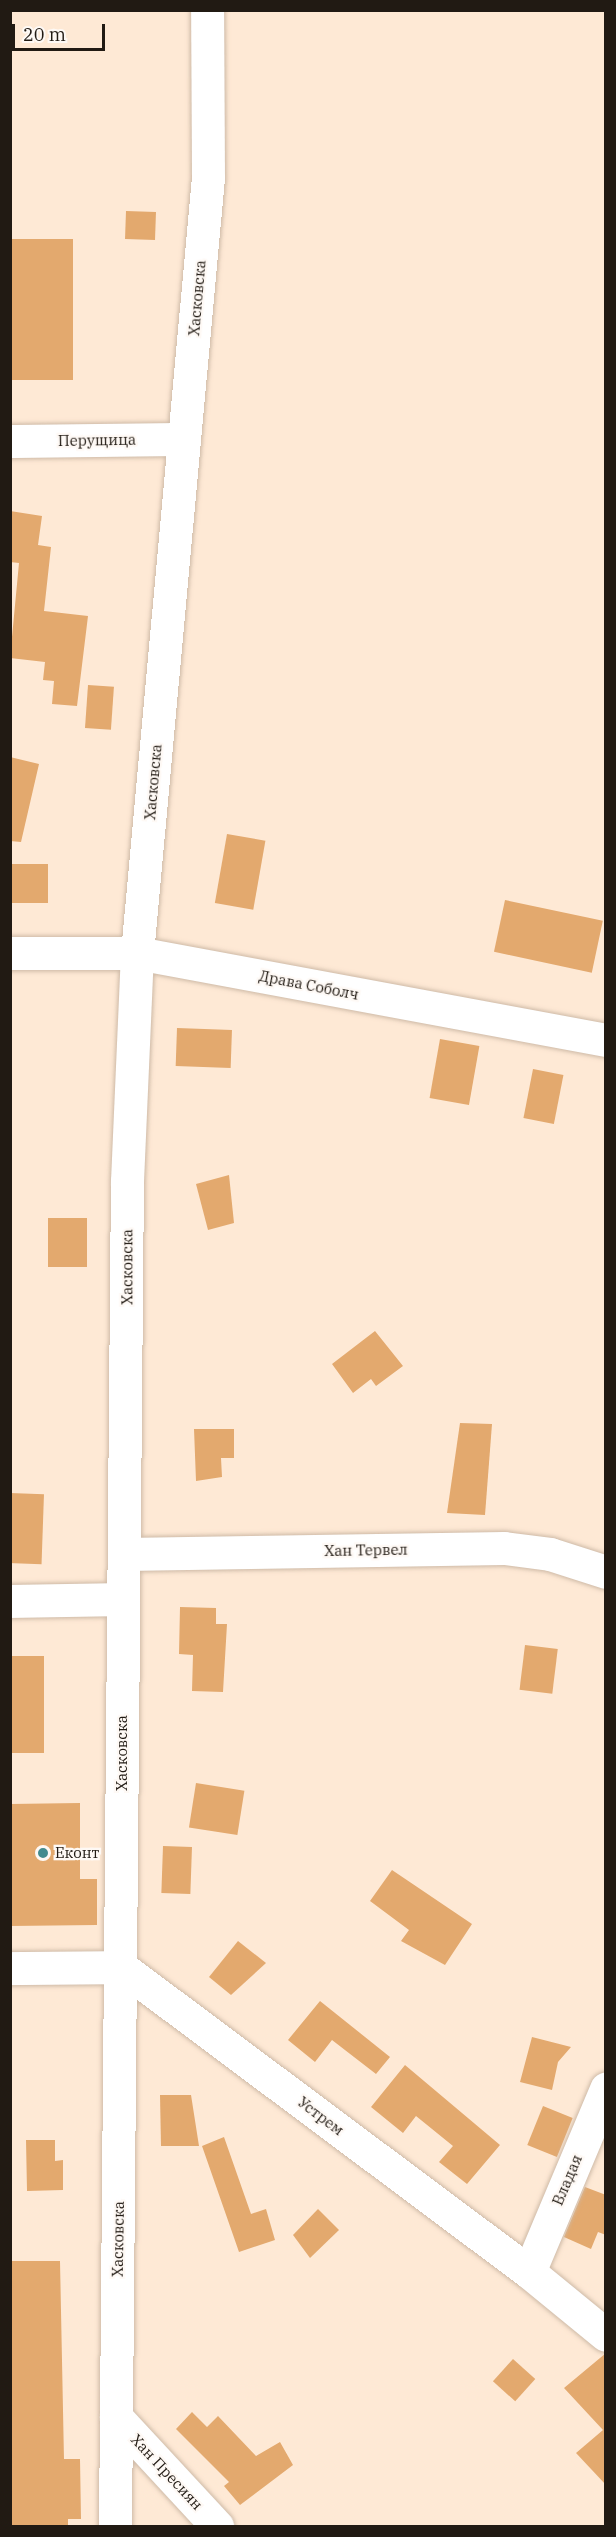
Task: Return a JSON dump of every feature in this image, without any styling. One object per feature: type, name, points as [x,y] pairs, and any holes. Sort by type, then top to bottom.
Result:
[{"type":"street","name":"Хасковска","points":[[115,2526],[128,1181],[137,953],[208,178],[207,10]]},
{"type":"street","name":"Перущица","points":[[10,441],[183,439]]},
{"type":"street","name":"Драва Соболч","points":[[10,953],[137,953],[606,1040]]},
{"type":"street","name":"Хан Тервел","points":[[124,1554],[504,1548],[550,1554],[606,1572]]},
{"type":"street","points":[[10,1601],[123,1599]]},
{"type":"street","points":[[10,1968],[121,1967]]},
{"type":"street","name":"Устрем","points":[[121,1967],[530,2271],[606,2335]]},
{"type":"street","name":"Владая","points":[[530,2271],[606,2089]]},
{"type":"street","name":"Хан Пресиян","points":[[116,2417],[217,2526]]},
{"type":"building","points":[[126,211],[156,212],[155,240],[125,239]]},
{"type":"building","points":[[10,239],[73,239],[73,380],[10,380]]},
{"type":"building","points":[[10,511],[42,516],[38,545],[51,547],[44,611],[88,616],[77,706],[52,704],[54,681],[43,680],[45,662],[10,658],[19,563],[10,562]]},
{"type":"building","points":[[88,685],[114,687],[111,730],[85,728]]},
{"type":"building","points":[[10,757],[39,764],[21,842],[10,841]]},
{"type":"building","points":[[227,834],[265,841],[253,910],[215,903]]},
{"type":"building","points":[[10,864],[48,864],[48,903],[10,903]]},
{"type":"building","points":[[505,900],[603,921],[592,973],[494,952]]},
{"type":"building","points":[[177,1028],[232,1030],[231,1068],[176,1066]]},
{"type":"building","points":[[440,1039],[479,1046],[469,1105],[430,1098]]},
{"type":"building","points":[[533,1069],[563,1075],[554,1124],[523,1118]]},
{"type":"building","points":[[229,1175],[234,1223],[208,1230],[196,1184]]},
{"type":"building","points":[[48,1218],[87,1218],[87,1267],[48,1267]]},
{"type":"building","points":[[375,1331],[403,1366],[376,1386],[371,1379],[353,1393],[332,1364]]},
{"type":"building","points":[[460,1423],[492,1424],[485,1515],[447,1513]]},
{"type":"building","points":[[194,1429],[234,1429],[234,1458],[221,1458],[222,1477],[196,1481]]},
{"type":"building","points":[[10,1493],[44,1494],[42,1564],[10,1563]]},
{"type":"building","points":[[180,1607],[216,1608],[216,1624],[227,1624],[223,1692],[192,1691],[193,1655],[179,1654]]},
{"type":"building","points":[[525,1645],[558,1649],[552,1694],[520,1690]]},
{"type":"building","points":[[10,1656],[44,1656],[44,1753],[10,1753]]},
{"type":"building","points":[[196,1783],[244,1791],[237,1835],[189,1827]]},
{"type":"building","points":[[80,1803],[80,1879],[97,1879],[97,1925],[10,1926],[10,1804]]},
{"type":"building","points":[[163,1846],[192,1847],[190,1894],[161,1893]]},
{"type":"building","points":[[392,1870],[472,1924],[445,1965],[401,1941],[409,1930],[370,1901]]},
{"type":"building","points":[[238,1941],[266,1963],[231,1995],[209,1977]]},
{"type":"building","points":[[320,2001],[390,2057],[376,2074],[332,2040],[315,2062],[288,2040]]},
{"type":"building","points":[[532,2037],[571,2047],[558,2062],[552,2090],[520,2082]]},
{"type":"building","points":[[405,2065],[500,2145],[467,2184],[439,2162],[453,2146],[416,2116],[403,2133],[371,2107]]},
{"type":"building","points":[[160,2095],[191,2095],[199,2146],[161,2146]]},
{"type":"building","points":[[543,2106],[573,2118],[557,2157],[527,2145]]},
{"type":"building","points":[[224,2137],[251,2214],[266,2209],[275,2240],[239,2252],[202,2146]]},
{"type":"building","points":[[26,2140],[55,2140],[55,2161],[63,2160],[63,2190],[27,2191]]},
{"type":"building","points":[[585,2187],[606,2195],[606,2235],[598,2232],[591,2249],[564,2237]]},
{"type":"building","points":[[318,2209],[339,2230],[310,2258],[293,2235]]},
{"type":"building","points":[[10,2261],[60,2261],[64,2459],[80,2459],[81,2519],[68,2519],[68,2526],[10,2526]]},
{"type":"building","points":[[606,2353],[606,2485],[576,2453],[603,2430],[564,2388]]},
{"type":"building","points":[[513,2359],[535,2379],[515,2401],[493,2381]]},
{"type":"building","points":[[192,2412],[207,2427],[218,2416],[256,2456],[280,2442],[293,2465],[240,2505],[224,2486],[229,2482],[176,2429]]},
{"type":"place","name":"Еконт","points":[[43,1853]]}]
